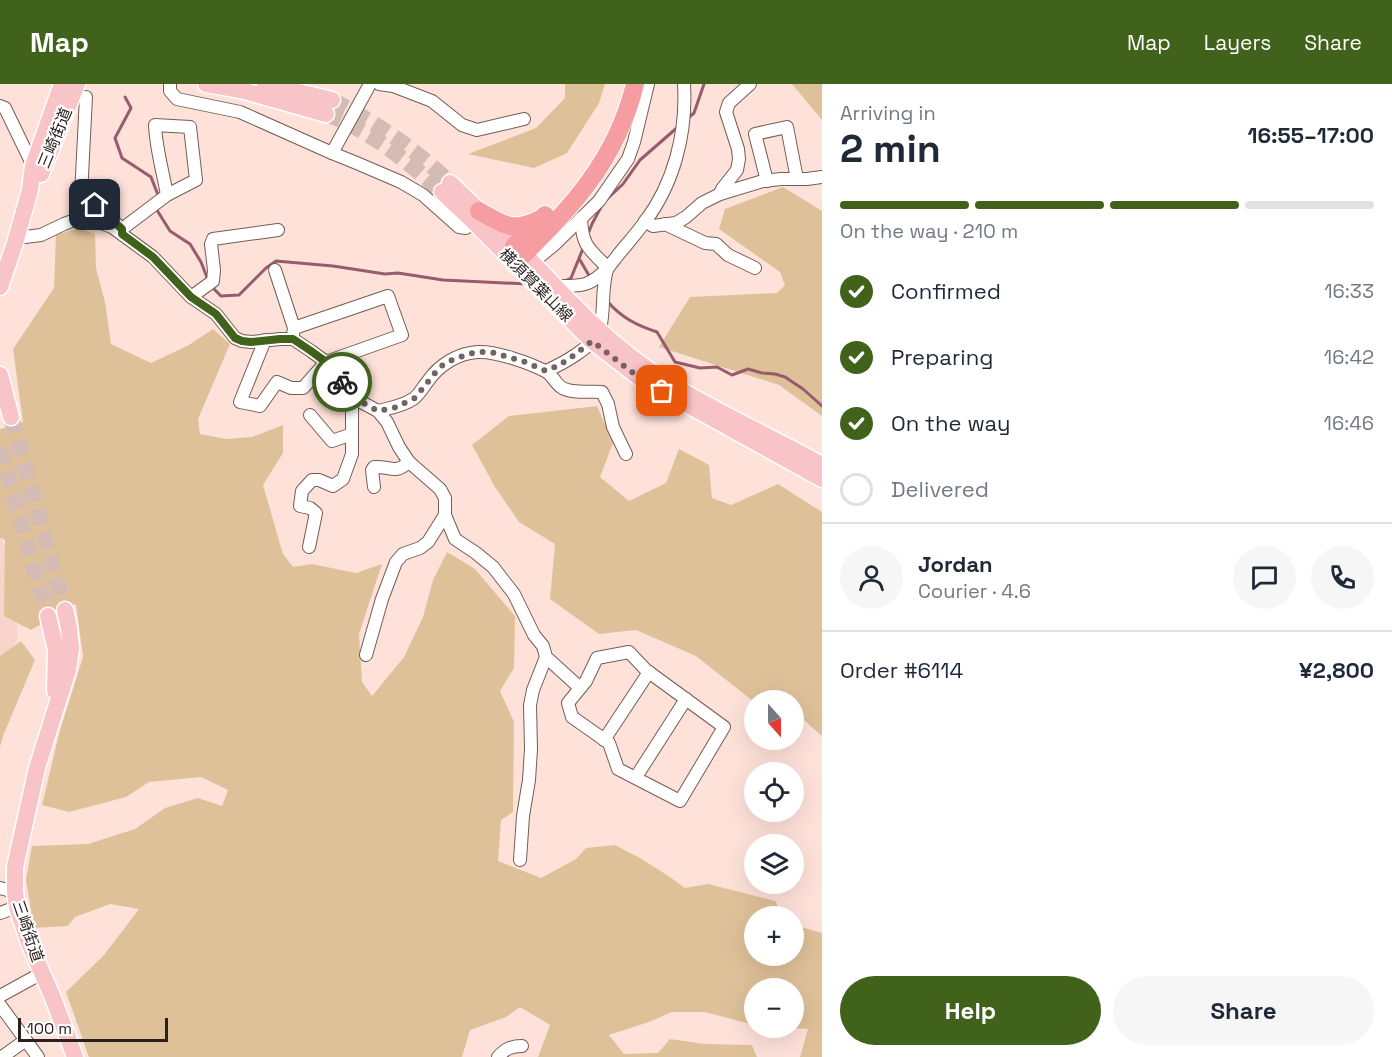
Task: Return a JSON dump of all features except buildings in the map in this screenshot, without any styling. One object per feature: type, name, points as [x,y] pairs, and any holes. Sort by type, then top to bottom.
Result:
[{"type":"highway","points":[[476,217],[517,227],[537,221],[545,215],[561,200],[599,147],[620,107],[627,84]]},
{"type":"highway","points":[[521,256],[569,208],[596,174],[614,144],[635,84]]},
{"type":"highway","points":[[521,256],[545,215]]},
{"type":"main road","name":"三崎街道","points":[[0,287],[30,190],[33,166],[62,84]]},
{"type":"main road","points":[[206,84],[329,107]]},
{"type":"main road","points":[[300,84],[312,88],[329,107]]},
{"type":"main road","points":[[271,86],[329,107]]},
{"type":"main road","name":"三崎街道","points":[[30,190],[44,170],[82,90]]},
{"type":"main road","name":"横須賀葉山線","points":[[446,188],[555,286],[596,336],[696,398],[822,465]]},
{"type":"main road","name":"横須賀葉山線","points":[[521,256],[596,336],[641,379],[822,479]]},
{"type":"main road","points":[[0,375],[11,417]]},
{"type":"main road","name":"三崎街道","points":[[63,649],[69,628],[65,610]]},
{"type":"main road","name":"三崎街道","points":[[48,616],[63,649],[68,670],[37,768],[15,867],[11,896],[29,944],[54,998],[75,1057]]},
{"type":"street","points":[[170,84],[170,91],[177,99],[240,112],[401,182],[423,195],[459,227],[466,228],[476,217]]},
{"type":"street","points":[[332,153],[370,84]]},
{"type":"street","points":[[379,84],[393,86],[432,101],[462,125],[477,130],[524,119]]},
{"type":"street","points":[[521,256],[555,244],[599,201],[628,159],[648,84]]},
{"type":"street","points":[[555,286],[579,286],[597,279],[645,221],[660,198],[676,160],[683,118],[684,84]]},
{"type":"street","points":[[720,194],[737,170],[739,159],[726,112],[729,103],[750,84]]},
{"type":"street","points":[[82,90],[81,195],[153,257],[191,297],[216,314],[235,338],[242,341],[266,340],[293,334],[388,296],[402,335],[326,362],[303,388],[291,388],[277,382],[260,406],[240,402],[266,340]]},
{"type":"street","points":[[0,106],[5,108],[33,166]]},
{"type":"street","points":[[122,232],[167,195],[196,180],[190,127],[155,125],[156,142],[167,195]]},
{"type":"street","points":[[767,181],[755,134],[788,127],[798,179]]},
{"type":"street","points":[[645,221],[653,226],[676,223],[702,202],[720,194],[767,181],[822,177]]},
{"type":"street","points":[[581,218],[585,242],[591,252],[608,268]]},
{"type":"street","points":[[16,238],[41,235],[77,219],[90,219],[122,232]]},
{"type":"street","points":[[665,224],[705,243],[716,244],[728,255],[755,268]]},
{"type":"street","points":[[191,297],[213,281],[211,244],[213,239],[278,230]]},
{"type":"street","points":[[546,371],[573,357],[596,336],[608,268]]},
{"type":"street","points":[[275,270],[293,334],[326,362],[338,375],[352,397],[378,411],[387,422],[409,462],[440,489],[445,498],[445,515],[455,539],[493,567],[514,594],[534,635],[543,646],[546,657],[579,687]]},
{"type":"street","points":[[378,411],[394,408],[415,398],[439,368],[447,362],[468,354],[491,352],[546,371],[561,387],[569,391],[602,392],[608,404],[613,427],[626,454]]},
{"type":"street","points":[[309,547],[316,513],[310,508],[300,506],[302,491],[312,480],[319,480],[333,486],[343,479],[352,454],[352,397]]},
{"type":"street","points":[[310,415],[332,441],[352,434]]},
{"type":"street","points":[[374,487],[372,470],[374,467],[401,468],[409,462]]},
{"type":"street","points":[[366,655],[382,599],[396,562],[403,554],[420,548],[428,542],[445,515]]},
{"type":"street","points":[[629,652],[648,672],[724,727],[680,801],[618,769],[609,743],[572,717],[568,704],[579,687],[586,681],[597,658],[629,652]]},
{"type":"street","points":[[520,860],[531,749],[530,705],[532,690],[546,657]]},
{"type":"street","points":[[604,740],[648,672]]},
{"type":"street","points":[[636,777],[686,699]]},
{"type":"street","points":[[0,913],[11,896]]},
{"type":"street","points":[[0,996],[42,973]]},
{"type":"street","points":[[0,1005],[38,1057]]},
{"type":"street","points":[[2,1057],[26,1040]]},
{"type":"street","points":[[498,1057],[505,1050],[522,1046]]},
{"type":"shaded area","points":[[565,84],[605,84],[599,103],[567,153],[534,168],[468,154],[536,128],[565,98]]},
{"type":"shaded area","points":[[792,84],[822,84],[822,120]]},
{"type":"shaded area","points":[[783,187],[822,211],[822,416],[779,385],[659,347],[690,297],[777,293],[785,285],[780,272],[719,229],[725,209]]},
{"type":"shaded area","points":[[79,228],[95,234],[96,268],[105,302],[111,344],[151,363],[189,345],[213,329],[230,344],[198,419],[200,434],[226,439],[252,437],[283,425],[283,453],[263,485],[283,554],[293,567],[312,564],[356,573],[382,564],[359,634],[362,682],[372,696],[404,657],[423,617],[433,580],[447,552],[475,569],[515,616],[514,668],[500,691],[514,722],[513,812],[501,820],[498,861],[541,878],[576,859],[586,848],[615,845],[640,858],[685,888],[708,884],[775,901],[778,906],[744,906],[744,966],[804,966],[804,928],[822,933],[822,1057],[800,1057],[808,1029],[804,1029],[804,978],[744,978],[744,1022],[705,1012],[672,1012],[609,1035],[624,1054],[658,1053],[670,1039],[705,1044],[752,1045],[757,1057],[538,1057],[550,1025],[520,1007],[506,1017],[470,1030],[462,1057],[89,1057],[66,992],[104,955],[139,909],[110,904],[75,917],[68,926],[34,928],[26,880],[32,846],[88,844],[135,829],[165,808],[198,798],[222,806],[228,790],[201,777],[149,782],[126,797],[69,812],[42,805],[60,730],[83,657],[76,604],[31,630],[4,616],[5,540],[0,538],[0,429],[23,422],[13,349],[54,288],[56,235]]},
{"type":"shaded area","points":[[597,406],[613,443],[600,477],[629,501],[666,483],[679,449],[709,465],[712,498],[731,505],[778,484],[822,512],[822,736],[804,721],[804,690],[744,690],[744,694],[696,656],[636,630],[599,634],[550,599],[555,544],[519,522],[495,487],[472,445],[509,416]]},
{"type":"shaded area","points":[[0,537],[11,557],[18,638],[0,676]]},
{"type":"shaded area","points":[[21,641],[35,660],[0,747],[0,656]]},
{"type":"waterway","points":[[688,118],[694,113],[704,84]]},
{"type":"waterway","points":[[125,97],[131,108],[115,138],[122,158],[151,177],[157,198]]},
{"type":"waterway","points":[[606,200],[623,184],[640,160],[679,126]]},
{"type":"waterway","points":[[588,234],[602,205]]},
{"type":"waterway","points":[[155,207],[170,231],[190,244],[208,280]]},
{"type":"waterway","points":[[565,281],[571,278],[584,246]]},
{"type":"waterway","points":[[580,260],[591,279]]},
{"type":"waterway","points":[[211,286],[221,296],[239,295],[276,261],[385,274],[398,273],[443,280],[527,284]]},
{"type":"waterway","points":[[607,301],[630,320],[657,332],[675,362],[700,368],[717,367],[732,375],[748,369],[775,374],[785,377],[803,389],[822,406]]},
{"type":"tunnel","points":[[332,100],[394,137],[450,183]]},
{"type":"tunnel","points":[[326,114],[373,138],[402,158],[442,192]]},
{"type":"tunnel","points":[[11,417],[65,610]]},
{"type":"tunnel","points":[[0,448],[48,616]]},
{"type":"way so far","points":[[342,382],[352,397],[378,411],[394,408],[415,398],[439,368],[447,362],[468,354],[491,352],[546,371],[573,357],[592,341],[641,379],[662,391]]},
{"type":"route","points":[[95,205],[122,229],[122,234],[153,257],[191,297],[216,314],[235,338],[251,342],[293,339],[326,362],[342,382]]}]
